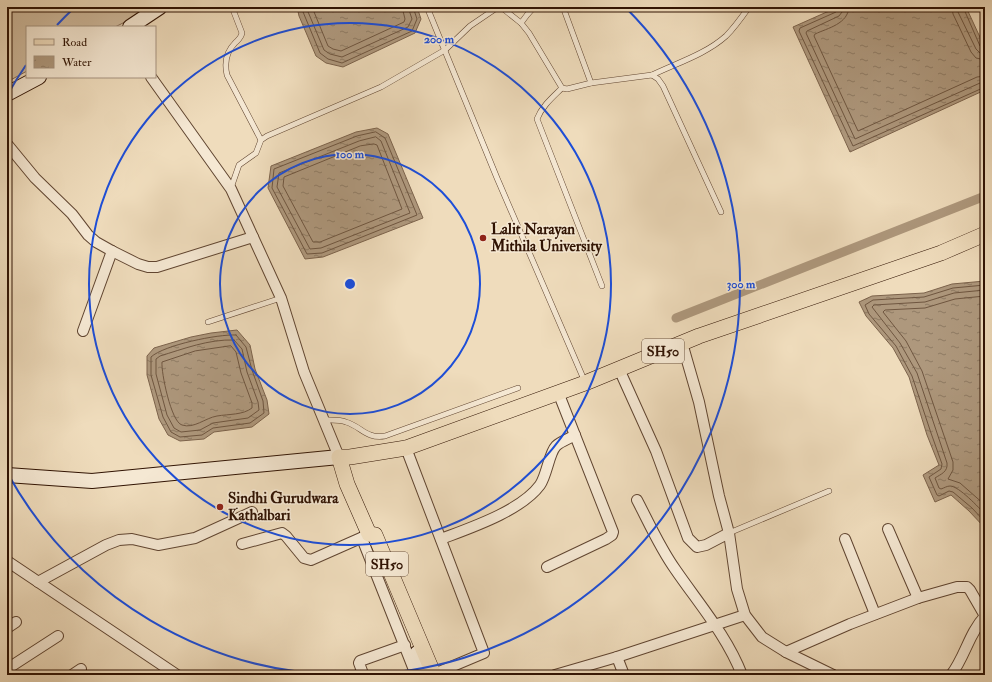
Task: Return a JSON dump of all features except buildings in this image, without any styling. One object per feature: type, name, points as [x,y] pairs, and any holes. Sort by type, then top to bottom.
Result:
[{"type":"main road","points":[[132,26],[160,7]]},
{"type":"main road","points":[[7,94],[37,78]]},
{"type":"main road","name":"SH50","points":[[431,675],[375,535],[366,536],[348,489],[339,457],[350,457],[406,448],[585,383],[682,343],[941,253],[985,234]]},
{"type":"main road","points":[[7,475],[92,481],[339,457]]},
{"type":"street","points":[[152,78],[231,189],[281,298],[304,372],[322,420],[339,457]]},
{"type":"street","points":[[7,144],[35,178],[72,214],[88,235],[112,252],[148,267],[157,267],[253,238]]},
{"type":"street","points":[[83,331],[112,252]]},
{"type":"street","points":[[682,343],[699,402],[719,496],[729,533],[737,589],[745,615],[762,637],[786,652],[833,675]]},
{"type":"street","points":[[619,369],[656,451],[688,538],[697,547],[729,533]]},
{"type":"street","points":[[547,567],[606,539],[612,535],[613,532],[558,392]]},
{"type":"street","points":[[441,539],[496,517],[526,498],[540,485],[555,448],[575,435]]},
{"type":"street","points":[[406,448],[484,653],[431,675]]},
{"type":"street","points":[[637,500],[675,569],[716,624],[737,662],[742,675]]},
{"type":"street","points":[[38,582],[106,545],[119,540],[132,539],[150,544],[158,544],[195,538],[252,512]]},
{"type":"street","points":[[888,529],[918,598]]},
{"type":"street","points":[[242,544],[282,533],[304,558],[311,560],[366,536],[416,675]]},
{"type":"street","points":[[845,538],[875,614]]},
{"type":"street","points":[[7,561],[177,675]]},
{"type":"street","points":[[786,652],[875,614],[918,598],[957,587],[967,587],[973,594],[985,616],[978,623],[957,667],[951,675]]},
{"type":"street","points":[[560,674],[745,615]]},
{"type":"street","points":[[7,628],[16,622]]},
{"type":"street","points":[[7,669],[58,636]]},
{"type":"street","points":[[358,675],[362,671],[359,663],[360,661],[405,645]]},
{"type":"street","points":[[617,657],[624,675]]},
{"type":"street","points":[[72,675],[81,669]]},
{"type":"lane","points":[[232,7],[240,25],[242,37],[228,52],[225,67],[227,75],[261,140]]},
{"type":"lane","points":[[428,7],[497,178],[585,383]]},
{"type":"lane","points":[[231,189],[239,165],[256,152],[261,140],[267,136],[381,87],[445,50],[470,26],[498,7]]},
{"type":"lane","points":[[501,7],[521,23],[529,33],[562,88]]},
{"type":"lane","points":[[521,23],[534,7]]},
{"type":"lane","points":[[564,7],[591,83]]},
{"type":"lane","points":[[562,88],[567,89],[591,83],[652,75],[715,44],[726,36],[749,7]]},
{"type":"lane","points":[[652,75],[658,79],[663,86],[721,212]]},
{"type":"lane","points":[[562,88],[544,107],[538,119],[602,286]]},
{"type":"lane","points":[[208,322],[281,298]]},
{"type":"lane","points":[[322,420],[345,421],[368,435],[378,437],[518,388]]},
{"type":"lane","points":[[729,533],[829,490]]},
{"type":"shaded area","points":[[7,7],[149,7],[135,17],[117,26],[26,26],[26,72],[7,82]]},
{"type":"water","points":[[297,7],[417,7],[421,19],[415,33],[343,67],[326,63],[316,56],[299,16]]},
{"type":"water","points":[[838,7],[966,7],[985,48],[985,90],[850,152],[793,27]]},
{"type":"water","points":[[377,128],[388,134],[423,218],[323,257],[305,259],[268,188],[271,166],[356,132]]},
{"type":"water","points":[[985,281],[985,528],[951,495],[935,502],[923,475],[939,465],[927,435],[909,377],[893,348],[866,316],[859,302],[872,296],[924,293],[952,284]]},
{"type":"water","points":[[237,330],[250,345],[255,369],[267,400],[269,414],[252,427],[214,432],[204,439],[180,441],[168,435],[159,419],[147,375],[147,356],[154,348],[191,337]]},
{"type":"waterway","points":[[676,318],[985,196]]},
{"type":"place","name":"Lalit Narayan Mithila University","points":[[483,238]]},
{"type":"place","name":"Sindhi Gurudwara Kathalbari","points":[[220,507]]}]
